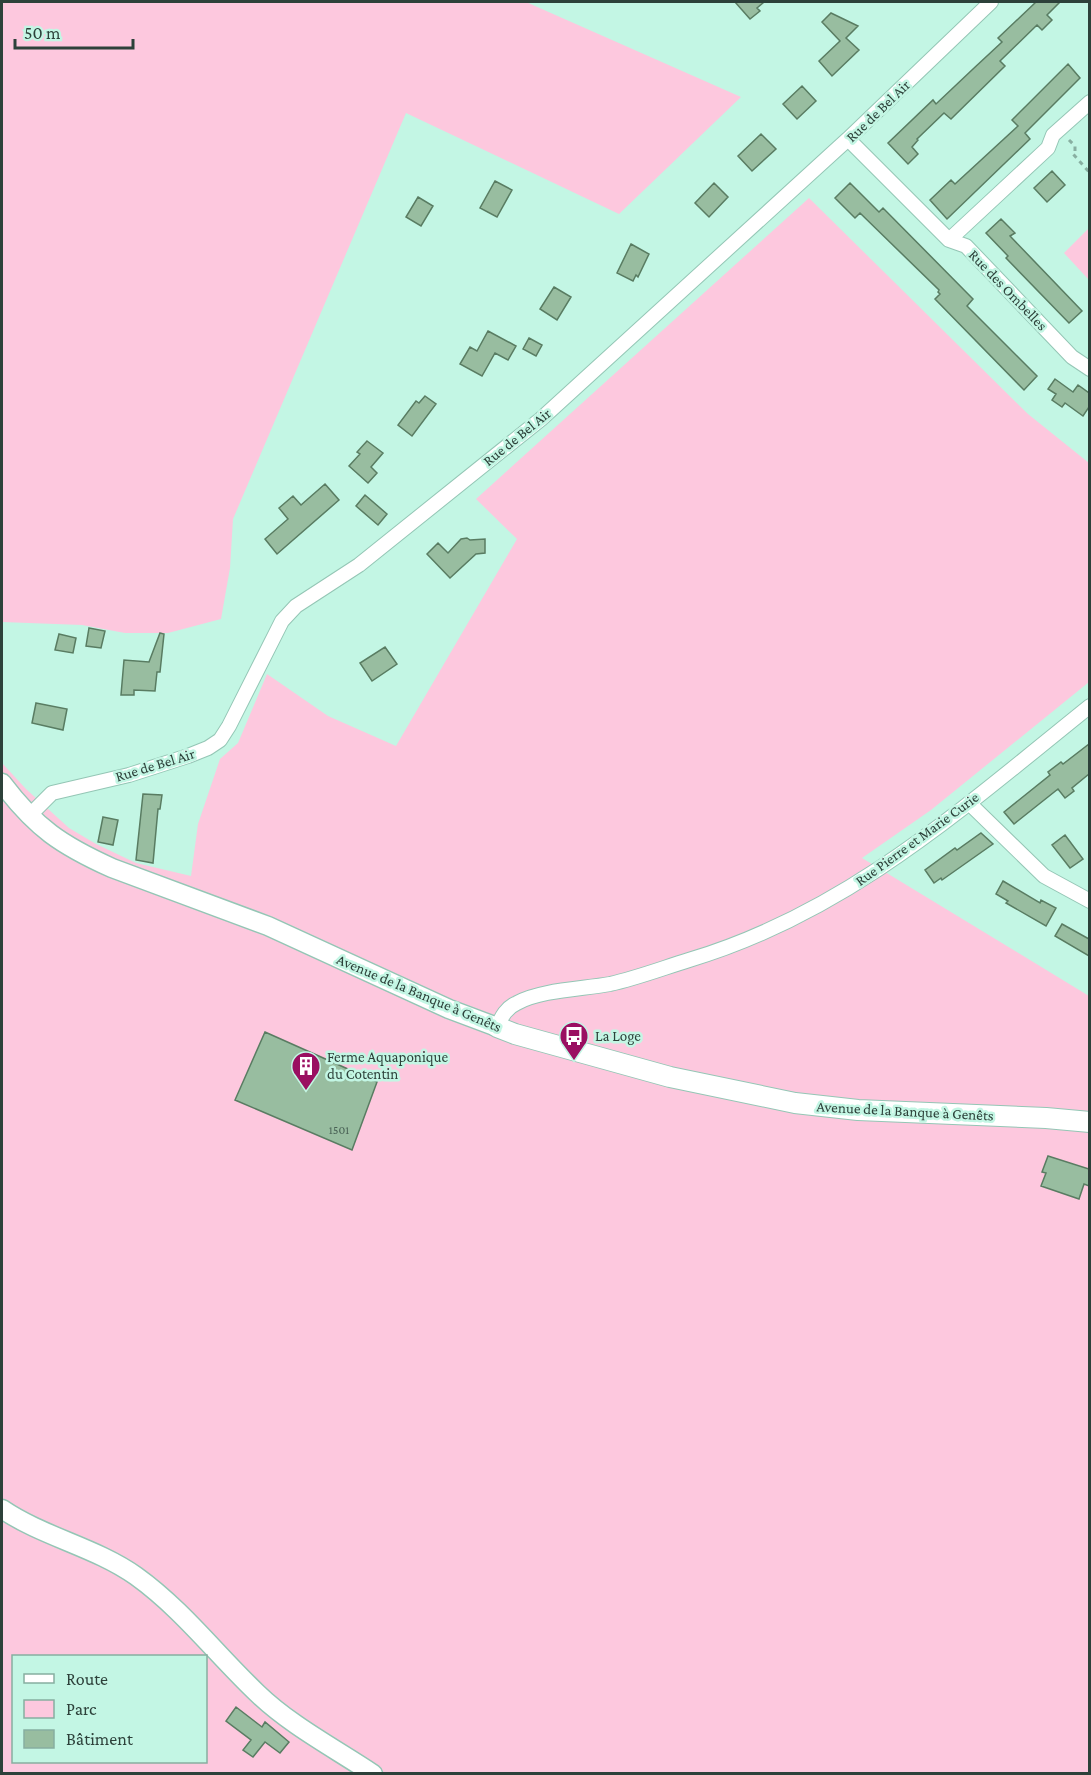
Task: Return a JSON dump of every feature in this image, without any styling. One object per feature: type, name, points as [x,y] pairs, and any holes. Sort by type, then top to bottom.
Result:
[{"type":"main road","name":"Avenue de la Banque à Genêts","points":[[497,1027],[670,1077],[805,1104],[875,1111],[1089,1122]]},
{"type":"street","name":"Rue de Bel Air","points":[[29,816],[52,793],[154,768],[208,748],[220,740],[282,621],[296,606],[359,565],[541,419],[848,139],[991,2]]},
{"type":"street","points":[[949,240],[1048,148],[1053,135],[1089,102]]},
{"type":"street","name":"Rue des Ombelles","points":[[848,139],[949,240],[966,246],[1072,357],[1089,369]]},
{"type":"street","name":"Rue Pierre et Marie Curie","points":[[497,1027],[503,1014],[515,1004],[530,997],[612,983],[712,953],[776,928],[845,891],[894,860],[1089,706]]},
{"type":"street","name":"Avenue de la Banque à Genêts","points":[[2,783],[29,816],[56,839],[104,864],[268,926],[449,1009],[497,1027]]},
{"type":"street","points":[[969,803],[1044,876],[1089,902]]},
{"type":"street","points":[[2,1509],[36,1528],[114,1563],[135,1575],[194,1626],[249,1686],[274,1708],[373,1773]]},
{"type":"path","points":[[1075,152],[1072,154],[1089,173]]},
{"type":"green space","points":[[2,2],[526,2],[741,97],[619,214],[406,113],[233,519],[230,568],[221,619],[168,633],[125,633],[82,625],[2,622]]},
{"type":"green space","points":[[809,198],[1028,414],[1089,463],[1089,682],[931,810],[862,858],[1089,996],[1089,1773],[2,1773],[2,763],[26,789],[69,828],[136,863],[191,876],[198,824],[220,759],[238,743],[267,674],[328,716],[396,746],[517,539],[476,499]]},
{"type":"green space","points":[[1089,228],[1089,280],[1064,253]]},
{"type":"building","points":[[735,2],[764,2],[757,8],[760,11],[750,19]]},
{"type":"building","points":[[1036,2],[1060,2],[1047,15],[1052,20],[1042,30],[1037,25],[1000,61],[1005,66],[951,119],[944,113],[917,139],[912,147],[918,154],[908,164],[888,143],[933,100],[936,104],[1002,42],[998,38]]},
{"type":"building","points":[[831,13],[858,26],[846,38],[859,50],[832,76],[819,61],[840,41],[822,22]]},
{"type":"building","points":[[1068,64],[1080,78],[1025,133],[1030,139],[947,219],[930,200],[951,180],[955,184],[1018,126],[1012,120]]},
{"type":"building","points":[[802,86],[816,101],[797,119],[783,104]]},
{"type":"building","points":[[761,134],[776,149],[752,171],[738,156]]},
{"type":"building","points":[[1052,171],[1065,185],[1047,202],[1034,188]]},
{"type":"building","points":[[495,181],[512,190],[497,217],[480,208]]},
{"type":"building","points":[[714,183],[728,197],[709,217],[695,203]]},
{"type":"building","points":[[850,183],[879,212],[883,208],[973,299],[967,306],[1037,376],[1024,390],[935,299],[940,294],[939,290],[860,213],[855,218],[835,198]]},
{"type":"building","points":[[418,197],[433,206],[421,226],[406,217]]},
{"type":"building","points":[[1001,219],[1015,233],[1010,236],[1082,311],[1069,323],[1006,258],[1008,256],[986,233]]},
{"type":"building","points":[[631,244],[649,254],[638,277],[636,275],[633,281],[617,273]]},
{"type":"building","points":[[554,287],[571,297],[557,320],[540,309]]},
{"type":"building","points":[[488,331],[516,346],[508,360],[495,353],[482,376],[460,364],[470,347],[477,351]]},
{"type":"building","points":[[529,338],[542,345],[536,356],[523,349]]},
{"type":"building","points":[[1055,379],[1073,392],[1078,385],[1089,393],[1089,407],[1083,416],[1065,403],[1062,407],[1052,400],[1056,394],[1048,389]]},
{"type":"building","points":[[425,396],[436,404],[412,436],[398,425],[416,401],[419,403]]},
{"type":"building","points":[[367,441],[383,453],[371,467],[377,473],[368,483],[349,466],[360,454],[357,452]]},
{"type":"building","points":[[325,484],[339,500],[277,554],[265,539],[288,519],[279,508],[293,496],[301,505]]},
{"type":"building","points":[[365,495],[387,514],[378,525],[356,506]]},
{"type":"building","points":[[461,539],[470,540],[485,539],[485,553],[476,554],[450,578],[427,554],[438,543],[448,553]]},
{"type":"building","points":[[89,628],[105,631],[101,648],[86,646]]},
{"type":"building","points":[[160,633],[164,634],[160,672],[157,672],[155,691],[134,690],[134,695],[121,695],[124,660],[149,662]]},
{"type":"building","points":[[59,634],[76,638],[73,653],[55,650]]},
{"type":"building","points":[[385,647],[397,664],[372,681],[360,663]]},
{"type":"building","points":[[36,703],[67,709],[63,730],[32,723]]},
{"type":"building","points":[[1089,744],[1089,774],[1072,788],[1074,791],[1065,798],[1058,789],[1014,824],[1004,812],[1050,775],[1048,772],[1061,762],[1063,764]]},
{"type":"building","points":[[143,794],[162,795],[160,809],[158,809],[153,863],[136,860]]},
{"type":"building","points":[[103,817],[118,820],[113,845],[98,842]]},
{"type":"building","points":[[981,833],[993,844],[942,880],[941,878],[934,883],[925,870],[955,848],[957,850]]},
{"type":"building","points":[[1065,835],[1083,859],[1070,868],[1052,845]]},
{"type":"building","points":[[1003,881],[1040,903],[1041,900],[1056,908],[1046,926],[1006,903],[1008,901],[996,894]]},
{"type":"building","points":[[1062,924],[1089,939],[1089,956],[1055,936]]},
{"type":"building","name":"Ferme Aquaponique du Cotentin","points":[[265,1032],[377,1082],[352,1150],[235,1100]]},
{"type":"building","points":[[1048,1156],[1089,1169],[1089,1186],[1084,1184],[1079,1199],[1041,1186],[1046,1173],[1042,1172]]},
{"type":"building","points":[[236,1707],[262,1727],[265,1722],[289,1742],[280,1753],[265,1742],[253,1757],[243,1750],[251,1740],[226,1721]]},
{"type":"place","name":"La Loge","points":[[574,1062]]},
{"type":"place","name":"Ferme Aquaponique du Cotentin","points":[[306,1092]]}]
